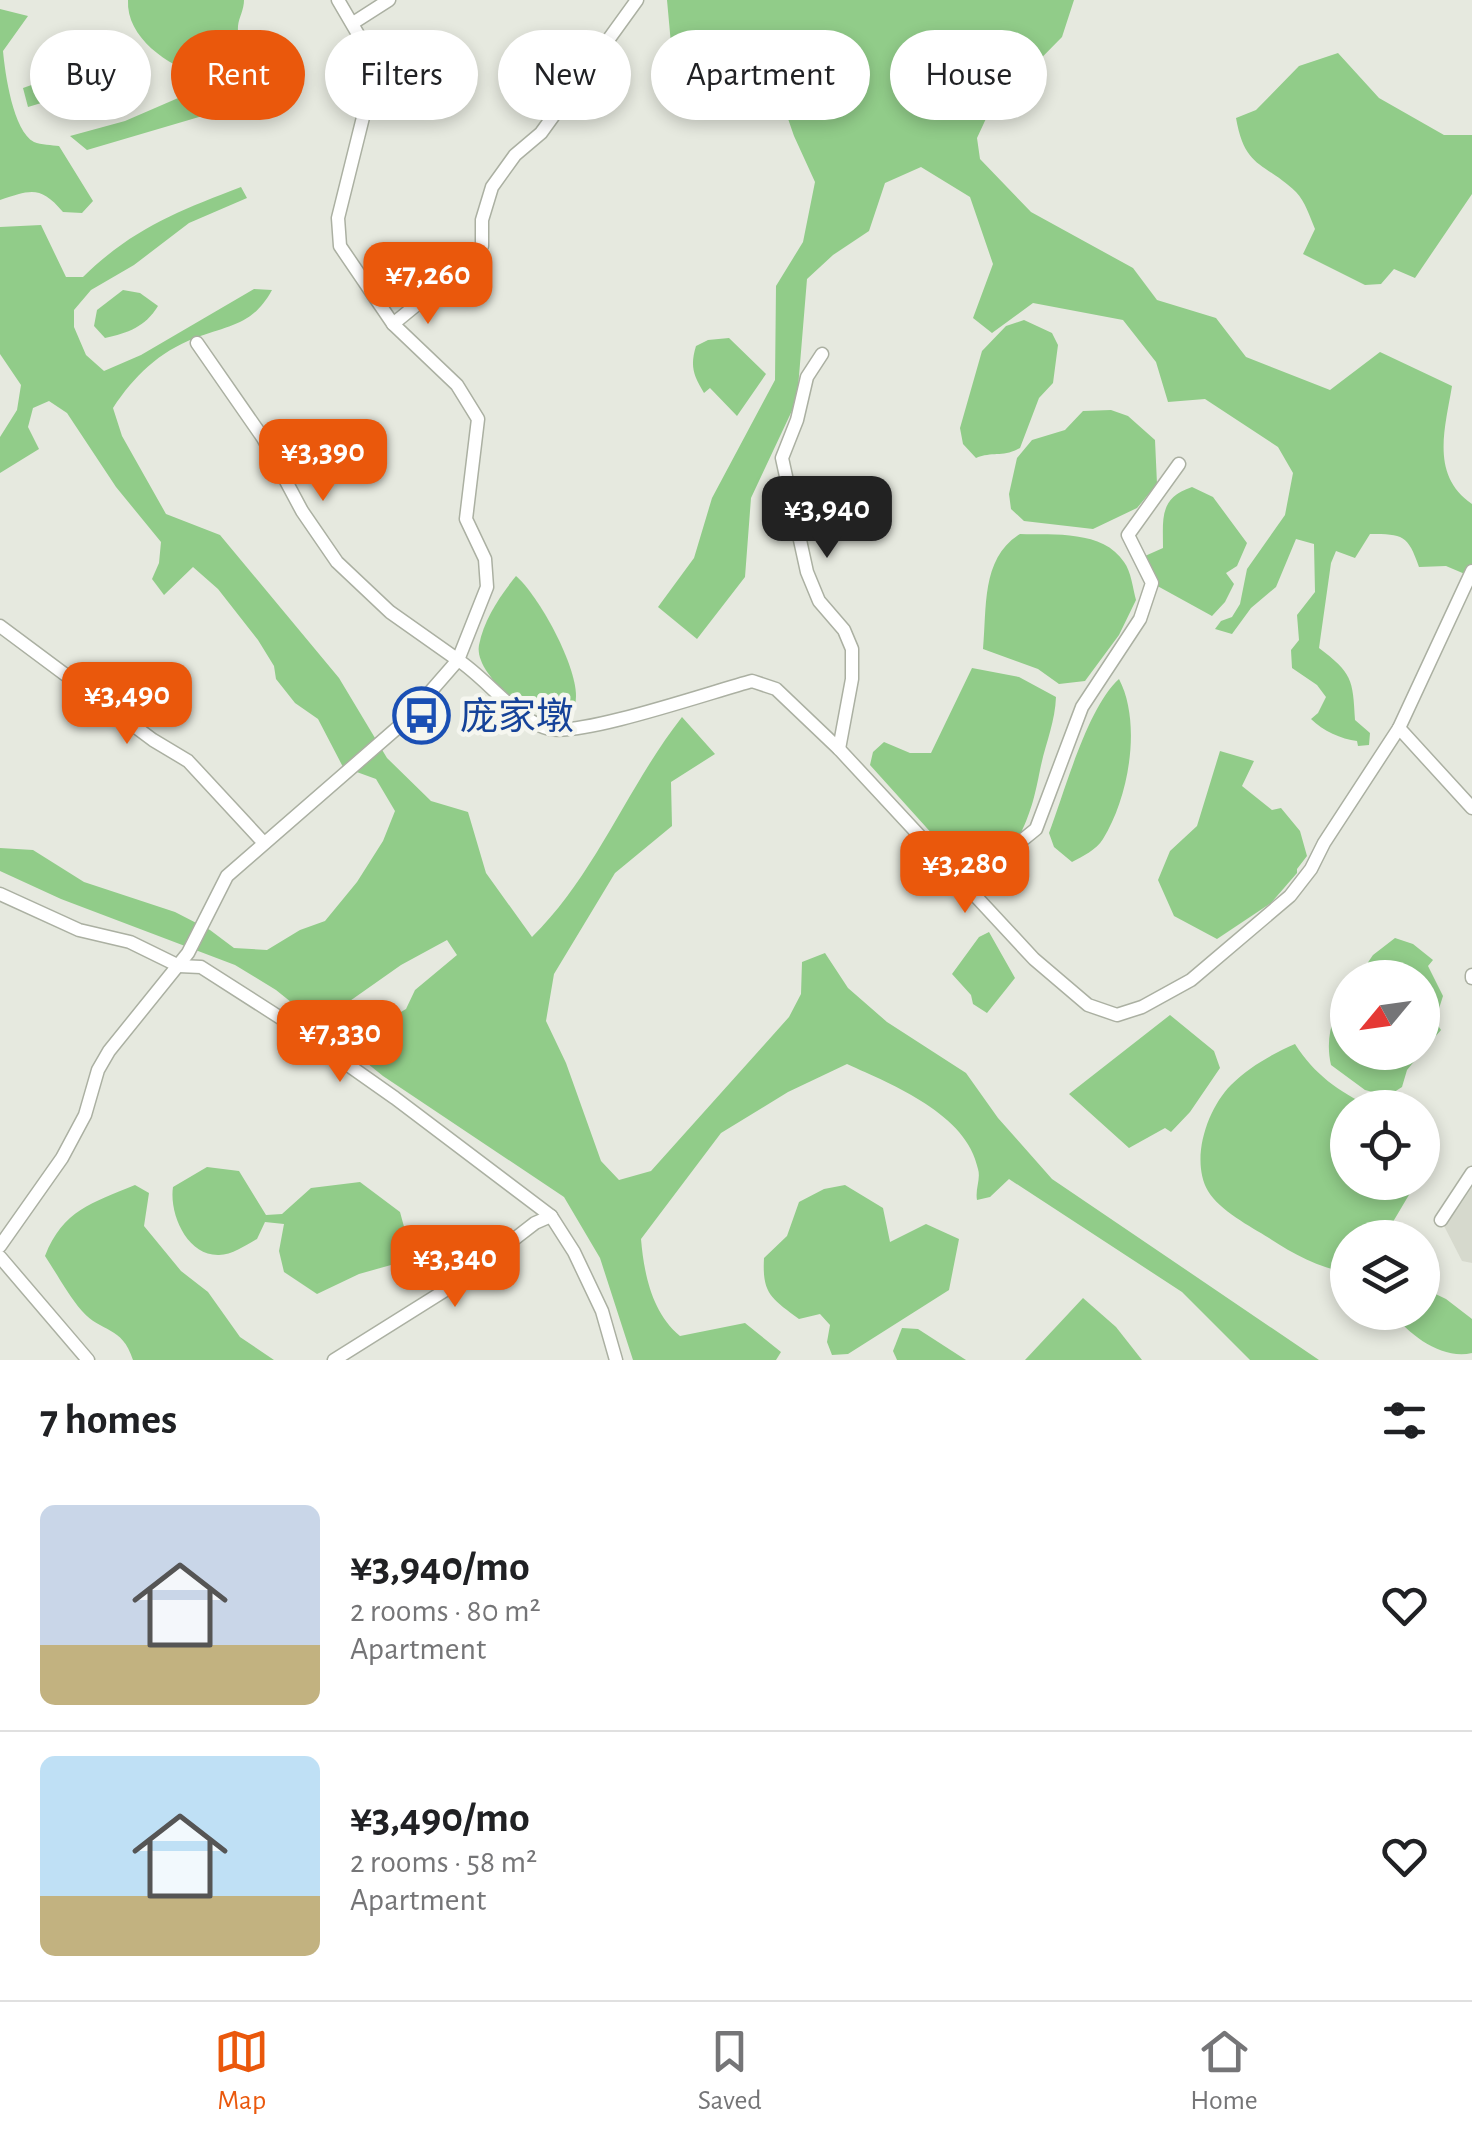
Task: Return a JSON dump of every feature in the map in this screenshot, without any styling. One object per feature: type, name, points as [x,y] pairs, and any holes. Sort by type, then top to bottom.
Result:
[{"type":"street","points":[[0,1246],[62,1158],[85,1116],[98,1070],[109,1052],[188,953],[227,876],[404,722],[458,660],[487,587],[484,559],[466,519],[478,419],[457,384],[394,324],[340,246],[338,218],[376,65],[338,0]]},
{"type":"street","points":[[353,24],[389,0]]},
{"type":"street","points":[[394,324],[470,261],[482,246],[482,220],[492,187],[515,156],[540,134],[636,0]]},
{"type":"street","points":[[197,343],[263,438],[302,511],[337,562],[390,612],[479,673],[522,714],[548,730],[578,729],[752,682],[776,689],[839,749],[1034,959],[1088,1005],[1117,1015],[1142,1007],[1191,980],[1290,896],[1400,728],[1469,576]]},
{"type":"street","points":[[822,354],[808,377],[782,458],[808,572],[819,601],[844,630],[852,649],[852,679],[839,749]]},
{"type":"street","points":[[966,886],[1036,828],[1082,707],[1140,619],[1152,583],[1128,535],[1179,464]]},
{"type":"street","points":[[0,626],[153,740],[188,760],[264,844]]},
{"type":"street","points":[[1400,728],[1472,808]]},
{"type":"street","points":[[0,894],[79,930],[130,942],[179,966],[201,967],[395,1098],[552,1216],[602,1312],[616,1360]]},
{"type":"street","points":[[1441,1220],[1472,1173]]},
{"type":"street","points":[[334,1360],[460,1281],[535,1222],[552,1216]]},
{"type":"street","points":[[0,1257],[88,1360]]},
{"type":"shaded area","points":[[128,0],[244,0],[238,30],[171,30],[171,62],[151,48],[151,30],[136,30]]},
{"type":"shaded area","points":[[667,0],[1074,0],[1062,37],[1047,52],[1047,30],[890,30],[890,120],[985,120],[977,138],[980,159],[1031,212],[1133,268],[1157,300],[1216,318],[1246,357],[1330,390],[1380,352],[1452,386],[1446,418],[1445,465],[1459,492],[1472,504],[1472,577],[1446,566],[1419,567],[1407,542],[1390,535],[1370,534],[1355,558],[1336,551],[1331,563],[1319,648],[1349,678],[1355,720],[1370,733],[1369,745],[1358,746],[1357,741],[1332,734],[1311,719],[1326,697],[1317,685],[1292,668],[1291,650],[1299,640],[1297,615],[1315,592],[1314,544],[1296,539],[1276,587],[1251,608],[1232,634],[1215,629],[1221,621],[1232,617],[1240,604],[1247,569],[1285,515],[1293,473],[1278,447],[1205,399],[1168,402],[1156,362],[1123,320],[1033,303],[992,333],[973,318],[993,264],[970,197],[921,167],[885,183],[869,231],[833,255],[807,279],[797,400],[751,498],[745,577],[697,639],[658,607],[694,558],[712,498],[775,380],[776,286],[803,242],[815,182],[788,120],[870,120],[870,30],[670,30]]},
{"type":"shaded area","points":[[0,9],[28,16],[3,51],[15,114],[34,142],[59,146],[93,201],[82,213],[63,212],[48,197],[34,192],[0,200]]},
{"type":"shaded area","points":[[1338,53],[1379,98],[1444,135],[1472,135],[1472,194],[1415,278],[1394,269],[1381,284],[1365,285],[1303,254],[1315,229],[1305,204],[1296,192],[1250,156],[1240,135],[1236,118],[1256,110],[1299,66]]},
{"type":"shaded area","points":[[30,86],[30,106],[28,107],[23,88]]},
{"type":"shaded area","points":[[171,101],[171,120],[189,120],[87,150],[70,136],[127,120],[151,120],[151,110]]},
{"type":"shaded area","points":[[241,187],[247,198],[189,223],[134,265],[91,290],[74,310],[74,327],[86,355],[104,371],[141,355],[254,289],[272,290],[249,317],[195,338],[159,358],[139,375],[113,408],[122,436],[166,514],[220,535],[339,678],[387,758],[431,801],[468,812],[486,873],[532,937],[575,886],[682,717],[715,754],[671,782],[672,826],[615,873],[554,974],[546,1021],[566,1063],[601,1161],[619,1180],[651,1171],[789,1017],[801,994],[802,962],[825,953],[848,988],[887,1022],[966,1073],[998,1118],[1052,1179],[1319,1360],[1250,1360],[1182,1292],[1009,1179],[990,1197],[977,1200],[978,1169],[959,1132],[926,1104],[847,1064],[788,1092],[721,1133],[641,1239],[651,1292],[670,1327],[680,1336],[745,1323],[781,1352],[776,1360],[633,1360],[600,1258],[564,1197],[383,1076],[276,990],[235,965],[61,899],[0,871],[0,848],[33,850],[84,882],[175,912],[234,948],[267,950],[300,930],[325,921],[357,882],[383,841],[395,811],[376,779],[343,767],[318,719],[295,703],[276,679],[274,666],[258,640],[218,589],[193,567],[164,595],[152,579],[159,563],[161,542],[116,487],[67,413],[49,401],[33,408],[28,427],[39,449],[0,473],[0,437],[17,410],[21,385],[0,354],[0,227],[41,225],[66,277],[83,277],[138,234],[176,213]],"holes":[[[447,940],[457,955],[415,990],[406,1009],[387,1020],[369,1021],[347,1003],[401,965]]]},
{"type":"shaded area","points":[[123,290],[140,293],[158,306],[135,328],[105,338],[94,326],[97,310]]},
{"type":"shaded area","points":[[1024,320],[1052,333],[1058,345],[1053,383],[1039,398],[1020,448],[976,458],[963,444],[960,428],[982,351],[1006,326]]},
{"type":"shaded area","points":[[729,338],[766,374],[737,416],[710,388],[704,393],[693,365],[696,346],[708,340]]},
{"type":"shaded area","points":[[1111,410],[1128,416],[1155,440],[1157,484],[1137,508],[1093,529],[1024,521],[1011,509],[1009,494],[1017,458],[1032,440],[1065,430],[1083,411]]},
{"type":"shaded area","points":[[1192,487],[1213,497],[1247,543],[1237,566],[1226,573],[1234,584],[1212,616],[1152,583],[1145,556],[1163,548],[1163,518],[1168,503]]},
{"type":"shaded area","points":[[1020,534],[1091,539],[1115,552],[1128,570],[1136,600],[1119,635],[1085,681],[1059,684],[1038,669],[983,649],[992,570],[1007,544]]},
{"type":"shaded area","points":[[516,576],[545,614],[570,667],[576,696],[572,720],[559,721],[528,709],[498,685],[480,658],[485,626]]},
{"type":"shaded area","points":[[972,668],[1019,677],[1056,697],[1035,795],[1021,833],[1009,838],[990,837],[975,859],[953,857],[870,765],[873,752],[884,742],[910,753],[931,753]]},
{"type":"shaded area","points":[[1119,679],[1130,717],[1126,782],[1103,839],[1072,862],[1054,847],[1049,833],[1087,729],[1107,692]]},
{"type":"shaded area","points":[[1220,751],[1254,761],[1242,786],[1272,810],[1281,808],[1300,831],[1307,856],[1271,903],[1217,939],[1174,916],[1158,880],[1170,851],[1197,826]]},
{"type":"shaded area","points":[[989,932],[1015,978],[987,1013],[973,1004],[971,995],[952,974],[979,937]]},
{"type":"shaded area","points":[[1395,938],[1413,944],[1433,960],[1370,960]]},
{"type":"shaded area","points":[[1170,1015],[1214,1051],[1220,1068],[1171,1132],[1165,1128],[1129,1148],[1069,1094]]},
{"type":"shaded area","points":[[1295,1044],[1311,1065],[1341,1090],[1330,1090],[1330,1200],[1406,1200],[1394,1220],[1330,1220],[1330,1268],[1287,1249],[1236,1217],[1213,1198],[1203,1179],[1201,1150],[1215,1107],[1238,1078]]},
{"type":"shaded area","points":[[1338,1070],[1407,1070],[1397,1090],[1365,1090]]},
{"type":"shaded area","points":[[207,1167],[239,1171],[266,1215],[282,1214],[311,1188],[360,1182],[400,1212],[406,1234],[391,1265],[359,1274],[317,1294],[284,1272],[279,1251],[284,1224],[265,1222],[257,1239],[224,1255],[198,1249],[189,1241],[177,1221],[173,1187]]},
{"type":"shaded area","points":[[1472,1173],[1472,1263],[1462,1261],[1441,1220]]},
{"type":"shaded area","points":[[135,1185],[149,1193],[144,1226],[181,1271],[208,1292],[240,1337],[274,1360],[133,1360],[117,1335],[89,1318],[77,1305],[45,1256],[52,1240],[81,1210]]},
{"type":"shaded area","points":[[845,1185],[883,1208],[890,1242],[926,1224],[959,1239],[949,1290],[848,1354],[832,1355],[827,1342],[830,1325],[820,1314],[799,1319],[770,1294],[764,1258],[787,1236],[799,1202],[824,1189]]},
{"type":"shaded area","points":[[1440,1296],[1472,1319],[1472,1353],[1449,1353],[1408,1330],[1440,1330]]},
{"type":"shaded area","points":[[1083,1298],[1116,1327],[1142,1360],[1025,1360]]},
{"type":"shaded area","points":[[902,1328],[918,1329],[966,1360],[897,1360],[893,1351]]},
{"type":"place","name":"庞家墩","points":[[421,716]]}]
